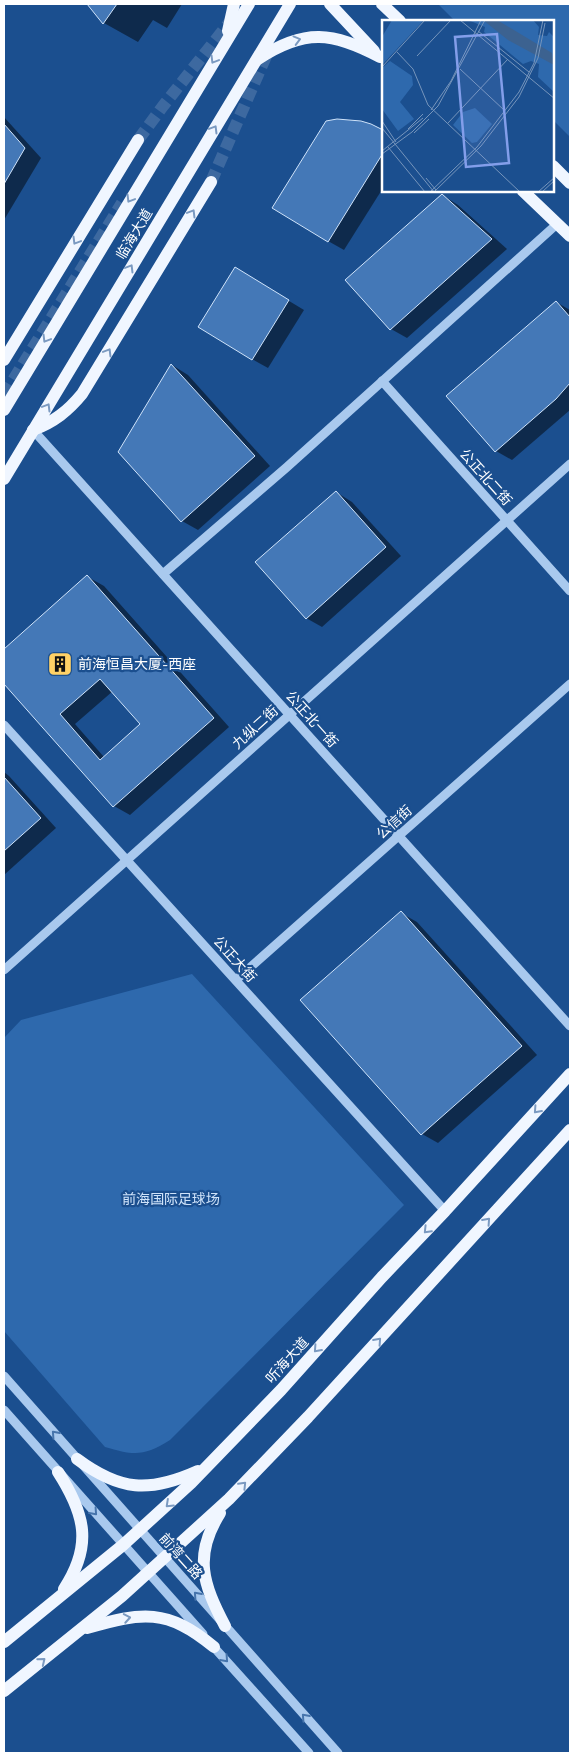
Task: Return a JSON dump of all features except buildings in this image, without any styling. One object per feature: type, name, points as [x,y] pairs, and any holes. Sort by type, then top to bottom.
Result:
[{"type":"main road","points":[[226,40],[234,4]]},
{"type":"main road","name":"临海大道","points":[[4,410],[248,4]]},
{"type":"main road","name":"临海大道","points":[[4,479],[290,4]]},
{"type":"main road","points":[[330,4],[382,58]]},
{"type":"main road","points":[[382,4],[400,20]]},
{"type":"main road","points":[[391,4],[400,20]]},
{"type":"main road","points":[[254,62],[284,44],[315,36],[346,41],[382,58]]},
{"type":"main road","points":[[4,360],[138,140]]},
{"type":"main road","points":[[554,167],[570,183]]},
{"type":"main road","points":[[33,430],[49,424],[60,417],[82,394],[211,182]]},
{"type":"main road","points":[[524,192],[570,236]]},
{"type":"main road","name":"听海大道","points":[[4,1642],[124,1545],[205,1468],[281,1390],[570,1074]]},
{"type":"main road","points":[[4,1691],[165,1559],[229,1499],[308,1417],[570,1130]]},
{"type":"main road","points":[[77,1459],[109,1479],[123,1484],[140,1486],[158,1486],[176,1481],[205,1468]]},
{"type":"main road","points":[[58,1472],[72,1493],[78,1507],[82,1521],[83,1538],[71,1579],[58,1598]]},
{"type":"main road","points":[[224,1626],[208,1593],[203,1566],[208,1535],[229,1499]]},
{"type":"main road","points":[[79,1630],[124,1619],[148,1616],[180,1623],[196,1632],[214,1647]]},
{"type":"street","points":[[163,574],[287,467],[557,224]]},
{"type":"street","name":"公正北二街","points":[[382,381],[570,591]]},
{"type":"street","name":"公正北一街","points":[[33,430],[570,1026]]},
{"type":"street","name":"九纵二街","points":[[4,970],[570,464]]},
{"type":"street","name":"公信街","points":[[236,980],[570,684]]},
{"type":"street","name":"公正大街","points":[[4,725],[445,1211]]},
{"type":"street","name":"前湾二路","points":[[4,1376],[338,1753]]},
{"type":"street","points":[[4,1410],[309,1753]]},
{"type":"green space","points":[[438,4],[570,4],[570,137],[554,121],[554,20],[454,20]]},
{"type":"green space","name":"前海国际足球场","points":[[192,974],[404,1205],[170,1440],[146,1452],[124,1452],[105,1447],[4,1331],[4,1038],[21,1020]]},
{"type":"tunnel","points":[[138,140],[233,18]]},
{"type":"tunnel","points":[[211,182],[270,47]]},
{"type":"tunnel","points":[[4,395],[122,203]]},
{"type":"place","name":"前海恒昌大厦-西座","points":[[60,664]]}]
